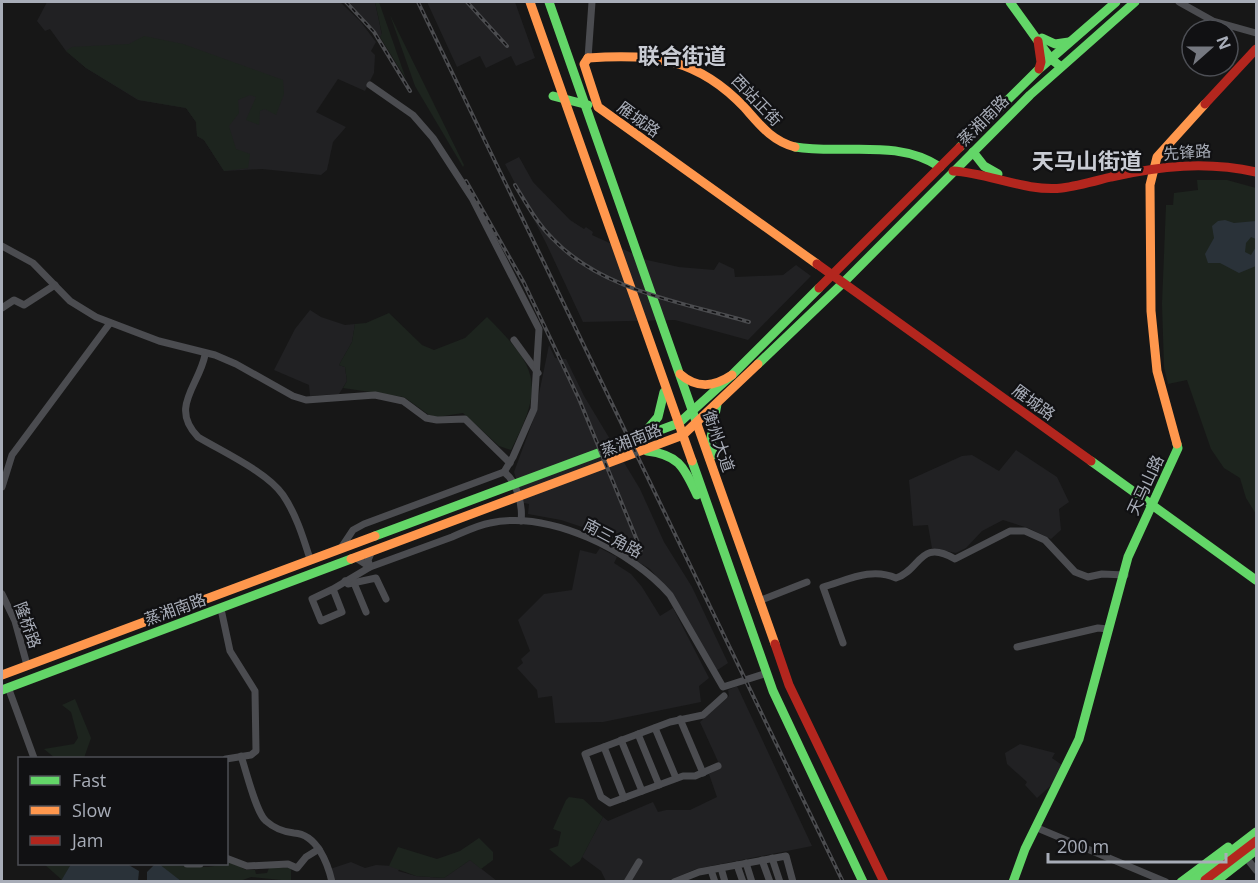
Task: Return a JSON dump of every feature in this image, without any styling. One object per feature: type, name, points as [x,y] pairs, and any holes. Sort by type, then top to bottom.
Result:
[{"type":"main road","name":"衡州大道","points":[[530,2],[767,673],[863,882]]},
{"type":"main road","name":"衡州大道","points":[[549,2],[789,685],[884,882]]},
{"type":"main road","points":[[1010,2],[1040,39],[1055,44],[1069,42]]},
{"type":"main road","points":[[1016,2],[1060,66]]},
{"type":"main road","name":"蒸湘南路","points":[[2,675],[679,423],[732,375],[1039,69],[1116,2]]},
{"type":"main road","name":"蒸湘南路","points":[[5,688],[647,451],[683,435],[844,282],[1060,66],[1134,2]]},
{"type":"main road","points":[[1039,69],[1040,39]]},
{"type":"main road","name":"天马山路","points":[[1014,882],[1036,828],[1079,739],[1123,575],[1181,448],[1161,371],[1155,311],[1152,242],[1157,158],[1257,49]]},
{"type":"main road","name":"西站正街","points":[[588,58],[632,54],[680,62],[720,82],[768,136],[794,147],[841,151],[907,150],[930,158],[940,167]]},
{"type":"main road","name":"天马山路","points":[[1157,168],[1161,159],[1175,142],[1257,54]]},
{"type":"main road","name":"雁城路","points":[[588,58],[586,65],[598,105],[1257,575]]},
{"type":"main road","points":[[553,96],[598,105]]},
{"type":"main road","points":[[973,152],[984,166],[997,174],[1045,185],[1157,168]]},
{"type":"main road","name":"先锋路","points":[[1157,168],[1194,160],[1234,163],[1257,170]]},
{"type":"main road","points":[[953,171],[980,172],[1044,188],[1061,188],[1157,168]]},
{"type":"main road","points":[[678,372],[693,384],[708,386],[720,383],[732,375]]},
{"type":"main road","points":[[640,437],[653,426],[663,408],[662,378]]},
{"type":"main road","points":[[714,474],[711,438],[717,404]]},
{"type":"main road","points":[[686,472],[688,450]]},
{"type":"main road","points":[[647,451],[673,455],[686,472],[718,535]]},
{"type":"main road","points":[[707,503],[708,496],[713,493],[722,497]]},
{"type":"main road","name":"雁城路","points":[[1155,504],[1257,580]]},
{"type":"main road","name":"天马山路","points":[[1036,828],[1081,740],[1123,575]]},
{"type":"main road","points":[[1181,882],[1257,826]]},
{"type":"main road","points":[[1191,882],[1257,832]]},
{"type":"main road","points":[[1215,882],[1257,841]]},
{"type":"main road","points":[[1203,882],[1244,855],[1257,850]]},
{"type":"street","points":[[588,58],[592,2]]},
{"type":"street","points":[[1179,2],[1213,21],[1257,33]]},
{"type":"street","points":[[341,548],[353,530],[504,472],[534,409],[538,373],[539,329],[472,198],[433,138],[413,115],[370,85]]},
{"type":"street","points":[[2,246],[33,263],[70,301],[110,323],[159,341],[236,364],[293,396],[306,400],[375,395],[404,401],[426,418],[465,419],[510,463]]},
{"type":"street","points":[[2,308],[14,300],[24,305],[55,285]]},
{"type":"street","points":[[2,487],[12,454],[110,323]]},
{"type":"street","points":[[513,340],[538,373]]},
{"type":"street","points":[[205,354],[186,399],[186,418],[191,430],[269,481],[282,494],[296,518],[310,559]]},
{"type":"street","points":[[504,472],[510,476],[523,508],[521,521]]},
{"type":"street","name":"南三角路","points":[[333,589],[342,612],[321,621],[312,599],[370,567],[491,522],[521,521],[578,532],[641,567],[659,582],[670,595],[723,687],[767,673]]},
{"type":"street","points":[[353,530],[356,537],[365,539]]},
{"type":"street","points":[[843,643],[823,587],[870,573],[882,572],[896,578],[903,576],[924,554],[938,552],[955,560],[1010,531],[1026,531],[1045,540],[1075,572],[1088,577],[1102,574],[1123,575]]},
{"type":"street","points":[[370,567],[368,560],[371,553]]},
{"type":"street","points":[[356,558],[370,567]]},
{"type":"street","points":[[345,581],[354,583],[378,579],[386,599]]},
{"type":"street","points":[[759,601],[807,582]]},
{"type":"street","points":[[354,583],[366,612]]},
{"type":"street","name":"隆桥路","points":[[2,594],[15,621],[27,665]]},
{"type":"street","points":[[221,609],[230,651],[255,691],[256,751],[251,756],[228,759]]},
{"type":"street","points":[[1017,647],[1098,628],[1108,629]]},
{"type":"street","points":[[5,688],[33,757]]},
{"type":"street","points":[[718,766],[703,773],[676,778],[610,803],[601,797],[585,754],[681,719],[703,715],[724,696]]},
{"type":"street","points":[[681,719],[703,773]]},
{"type":"street","points":[[655,728],[676,778]]},
{"type":"street","points":[[638,734],[658,785]]},
{"type":"street","points":[[621,740],[642,791]]},
{"type":"street","points":[[604,747],[624,798]]},
{"type":"street","points":[[242,756],[264,819],[283,832],[307,838],[319,849],[332,882]]},
{"type":"street","points":[[1036,828],[1166,882]]},
{"type":"street","points":[[228,859],[248,866],[288,864],[297,868],[319,849]]},
{"type":"street","points":[[1244,855],[1257,870]]},
{"type":"street","points":[[674,882],[695,873],[786,856],[793,882]]},
{"type":"street","points":[[772,858],[780,882]]},
{"type":"street","points":[[762,860],[770,882]]},
{"type":"street","points":[[627,882],[639,862]]},
{"type":"street","points":[[746,863],[752,882]]},
{"type":"street","points":[[737,865],[743,882]]},
{"type":"street","points":[[721,868],[725,882]]},
{"type":"street","points":[[711,870],[715,882]]},
{"type":"street","points":[[695,873],[698,882]]},
{"type":"shaded area","points":[[47,2],[340,2],[360,21],[376,42],[371,51],[375,55],[374,73],[365,91],[338,79],[316,112],[346,127],[333,142],[327,170],[321,175],[262,169],[224,171],[204,140],[197,136],[196,122],[186,108],[138,100],[86,68],[66,51],[50,29],[45,31],[37,21]]},
{"type":"shaded area","points":[[349,2],[375,2],[382,35],[380,37]]},
{"type":"shaded area","points":[[375,2],[379,2],[406,79],[380,37],[382,34]]},
{"type":"shaded area","points":[[427,2],[515,2],[535,58],[516,66],[511,56],[486,68],[480,56],[457,67]]},
{"type":"shaded area","points":[[390,15],[464,165],[463,167],[415,86]]},
{"type":"shaded area","points":[[144,36],[183,44],[283,80],[284,94],[276,115],[265,109],[260,111],[259,125],[246,120],[256,97],[250,95],[238,100],[239,113],[229,126],[236,149],[250,154],[248,168],[224,171],[204,140],[197,136],[196,122],[186,108],[139,100],[86,68],[66,51],[72,47],[129,44]]},
{"type":"shaded area","points":[[519,157],[533,182],[570,220],[584,229],[586,227],[593,232],[592,235],[647,260],[679,267],[714,270],[719,262],[734,269],[735,277],[783,275],[796,265],[811,276],[748,340],[675,320],[583,322],[505,164]]},
{"type":"shaded area","points":[[1197,180],[1227,180],[1256,188],[1256,514],[1246,498],[1240,478],[1224,468],[1211,449],[1187,380],[1168,384],[1164,367],[1162,304],[1166,205],[1173,205],[1174,193],[1198,190]]},
{"type":"shaded area","points":[[1225,220],[1234,223],[1256,221],[1256,239],[1251,237],[1246,243],[1245,252],[1251,255],[1256,247],[1256,266],[1239,273],[1220,263],[1208,263],[1205,254],[1214,238],[1212,226],[1218,221]]},
{"type":"shaded area","points":[[310,310],[321,317],[345,325],[355,324],[352,342],[339,365],[345,367],[347,381],[339,394],[310,396],[309,385],[274,370],[295,329]]},
{"type":"shaded area","points":[[389,313],[422,345],[434,350],[465,338],[487,317],[504,335],[526,364],[531,378],[532,392],[529,409],[511,450],[499,446],[463,413],[437,417],[429,415],[404,397],[343,388],[347,381],[345,367],[339,365],[352,342],[355,324],[366,323]]},
{"type":"shaded area","points":[[549,345],[555,358],[566,359],[584,396],[640,489],[664,542],[692,587],[728,663],[719,669],[715,671],[670,592],[650,569],[625,554],[623,544],[619,545],[615,538],[601,538],[588,529],[561,520],[528,514],[529,504],[524,503],[514,472],[534,418]]},
{"type":"shaded area","points":[[1016,450],[1057,477],[1069,502],[1059,509],[1061,530],[1051,539],[1003,520],[982,531],[966,548],[956,553],[932,548],[928,525],[913,526],[909,480],[962,456],[972,455],[999,471]]},
{"type":"shaded area","points":[[600,548],[617,557],[614,563],[631,574],[660,616],[673,608],[709,678],[699,686],[701,702],[603,722],[555,723],[552,696],[538,698],[537,690],[517,668],[523,663],[521,659],[530,651],[518,620],[544,594],[572,590],[580,550],[596,554]]},
{"type":"shaded area","points":[[737,686],[812,846],[696,869],[668,881],[606,881],[601,871],[582,857],[603,817],[608,821],[653,802],[658,812],[690,810],[717,797],[709,774],[721,768],[700,722],[729,696],[728,690]]},
{"type":"shaded area","points":[[75,699],[91,738],[84,757],[54,757],[44,749],[74,744],[78,738],[71,712],[62,705]]},
{"type":"shaded area","points":[[1020,744],[1055,753],[1052,758],[1062,765],[1055,782],[1037,798],[1025,785],[1027,782],[1007,764],[1005,753]]},
{"type":"shaded area","points":[[569,797],[583,799],[603,817],[580,861],[571,867],[549,849],[558,846],[561,832],[553,829]]},
{"type":"shaded area","points":[[479,838],[493,852],[493,860],[481,869],[470,860],[444,878],[416,876],[389,866],[398,847],[437,859],[460,851]]},
{"type":"shaded area","points":[[470,860],[497,881],[333,881],[330,869],[351,862],[365,868],[376,865],[393,866],[400,868],[398,871],[416,876],[444,878]]},
{"type":"shaded area","points":[[228,861],[246,870],[255,870],[256,874],[267,873],[269,868],[291,868],[291,881],[251,877],[240,881],[181,881],[157,865],[208,867],[228,865]]},
{"type":"shaded area","points":[[45,865],[70,865],[62,880]]},
{"type":"shaded area","points":[[70,865],[129,865],[139,871],[138,881],[61,881]]},
{"type":"shaded area","points":[[154,865],[160,865],[181,881],[147,881],[147,872]]},
{"type":"railway","points":[[346,2],[374,32],[410,91]]},
{"type":"railway","points":[[418,2],[843,882]]},
{"type":"railway","points":[[467,2],[507,46]]},
{"type":"railway","points":[[466,181],[524,283],[579,399],[641,550]]},
{"type":"railway","points":[[515,185],[532,213],[552,238],[594,271],[619,283],[670,301],[749,322]]},
{"type":"traffic: fast","points":[[549,2],[697,424]]},
{"type":"traffic: fast","points":[[1010,2],[1051,59],[1060,66]]},
{"type":"traffic: fast","points":[[960,147],[1039,69],[1116,2]]},
{"type":"traffic: fast","points":[[758,364],[845,281],[1030,95],[1135,2]]},
{"type":"traffic: fast","points":[[1042,38],[1055,44],[1069,42]]},
{"type":"traffic: fast","points":[[553,96],[588,105]]},
{"type":"traffic: fast","points":[[795,147],[888,150],[923,158],[940,167]]},
{"type":"traffic: fast","points":[[973,152],[984,166],[998,174]]},
{"type":"traffic: fast","points":[[375,536],[679,423],[732,375],[819,288]]},
{"type":"traffic: fast","points":[[641,437],[658,417],[664,392]]},
{"type":"traffic: fast","points":[[713,455],[711,438],[717,404]]},
{"type":"traffic: fast","points":[[1013,882],[1025,849],[1079,739],[1128,557],[1178,448],[1177,444]]},
{"type":"traffic: fast","points":[[647,451],[667,456],[679,464],[697,495]]},
{"type":"traffic: fast","points":[[692,461],[773,691],[863,882]]},
{"type":"traffic: fast","points":[[1091,461],[1256,580]]},
{"type":"traffic: fast","points":[[2,690],[351,559]]},
{"type":"traffic: fast","points":[[1191,882],[1256,832]]},
{"type":"traffic: fast","points":[[1181,882],[1228,847]]},
{"type":"traffic: fast","points":[[1215,882],[1256,850]]},
{"type":"traffic: slow","points":[[530,2],[692,461]]},
{"type":"traffic: slow","points":[[588,58],[584,64],[598,107],[817,264]]},
{"type":"traffic: slow","points":[[588,58],[654,58],[692,69],[710,78],[727,91],[773,137],[795,147]]},
{"type":"traffic: slow","points":[[1177,444],[1157,371],[1151,311],[1150,185],[1157,157],[1205,104]]},
{"type":"traffic: slow","points":[[351,559],[683,435],[758,364]]},
{"type":"traffic: slow","points":[[680,374],[693,382],[706,385],[719,382],[732,375]]},
{"type":"traffic: slow","points":[[697,424],[775,644]]},
{"type":"traffic: slow","points":[[2,675],[375,536]]},
{"type":"traffic: jam","points":[[1038,41],[1041,62],[1039,69]]},
{"type":"traffic: jam","points":[[1205,104],[1256,49]]},
{"type":"traffic: jam","points":[[819,288],[960,147]]},
{"type":"traffic: jam","points":[[953,171],[967,172],[1021,185],[1048,188],[1062,188],[1147,170],[1183,166],[1219,167],[1256,172]]},
{"type":"traffic: jam","points":[[817,264],[1091,461]]},
{"type":"traffic: jam","points":[[775,644],[789,685],[884,882]]},
{"type":"traffic: jam","points":[[1205,880],[1256,841]]},
{"type":"district","name":"联合街道","points":[[682,55]]},
{"type":"district","name":"天马山街道","points":[[1087,160]]}]
